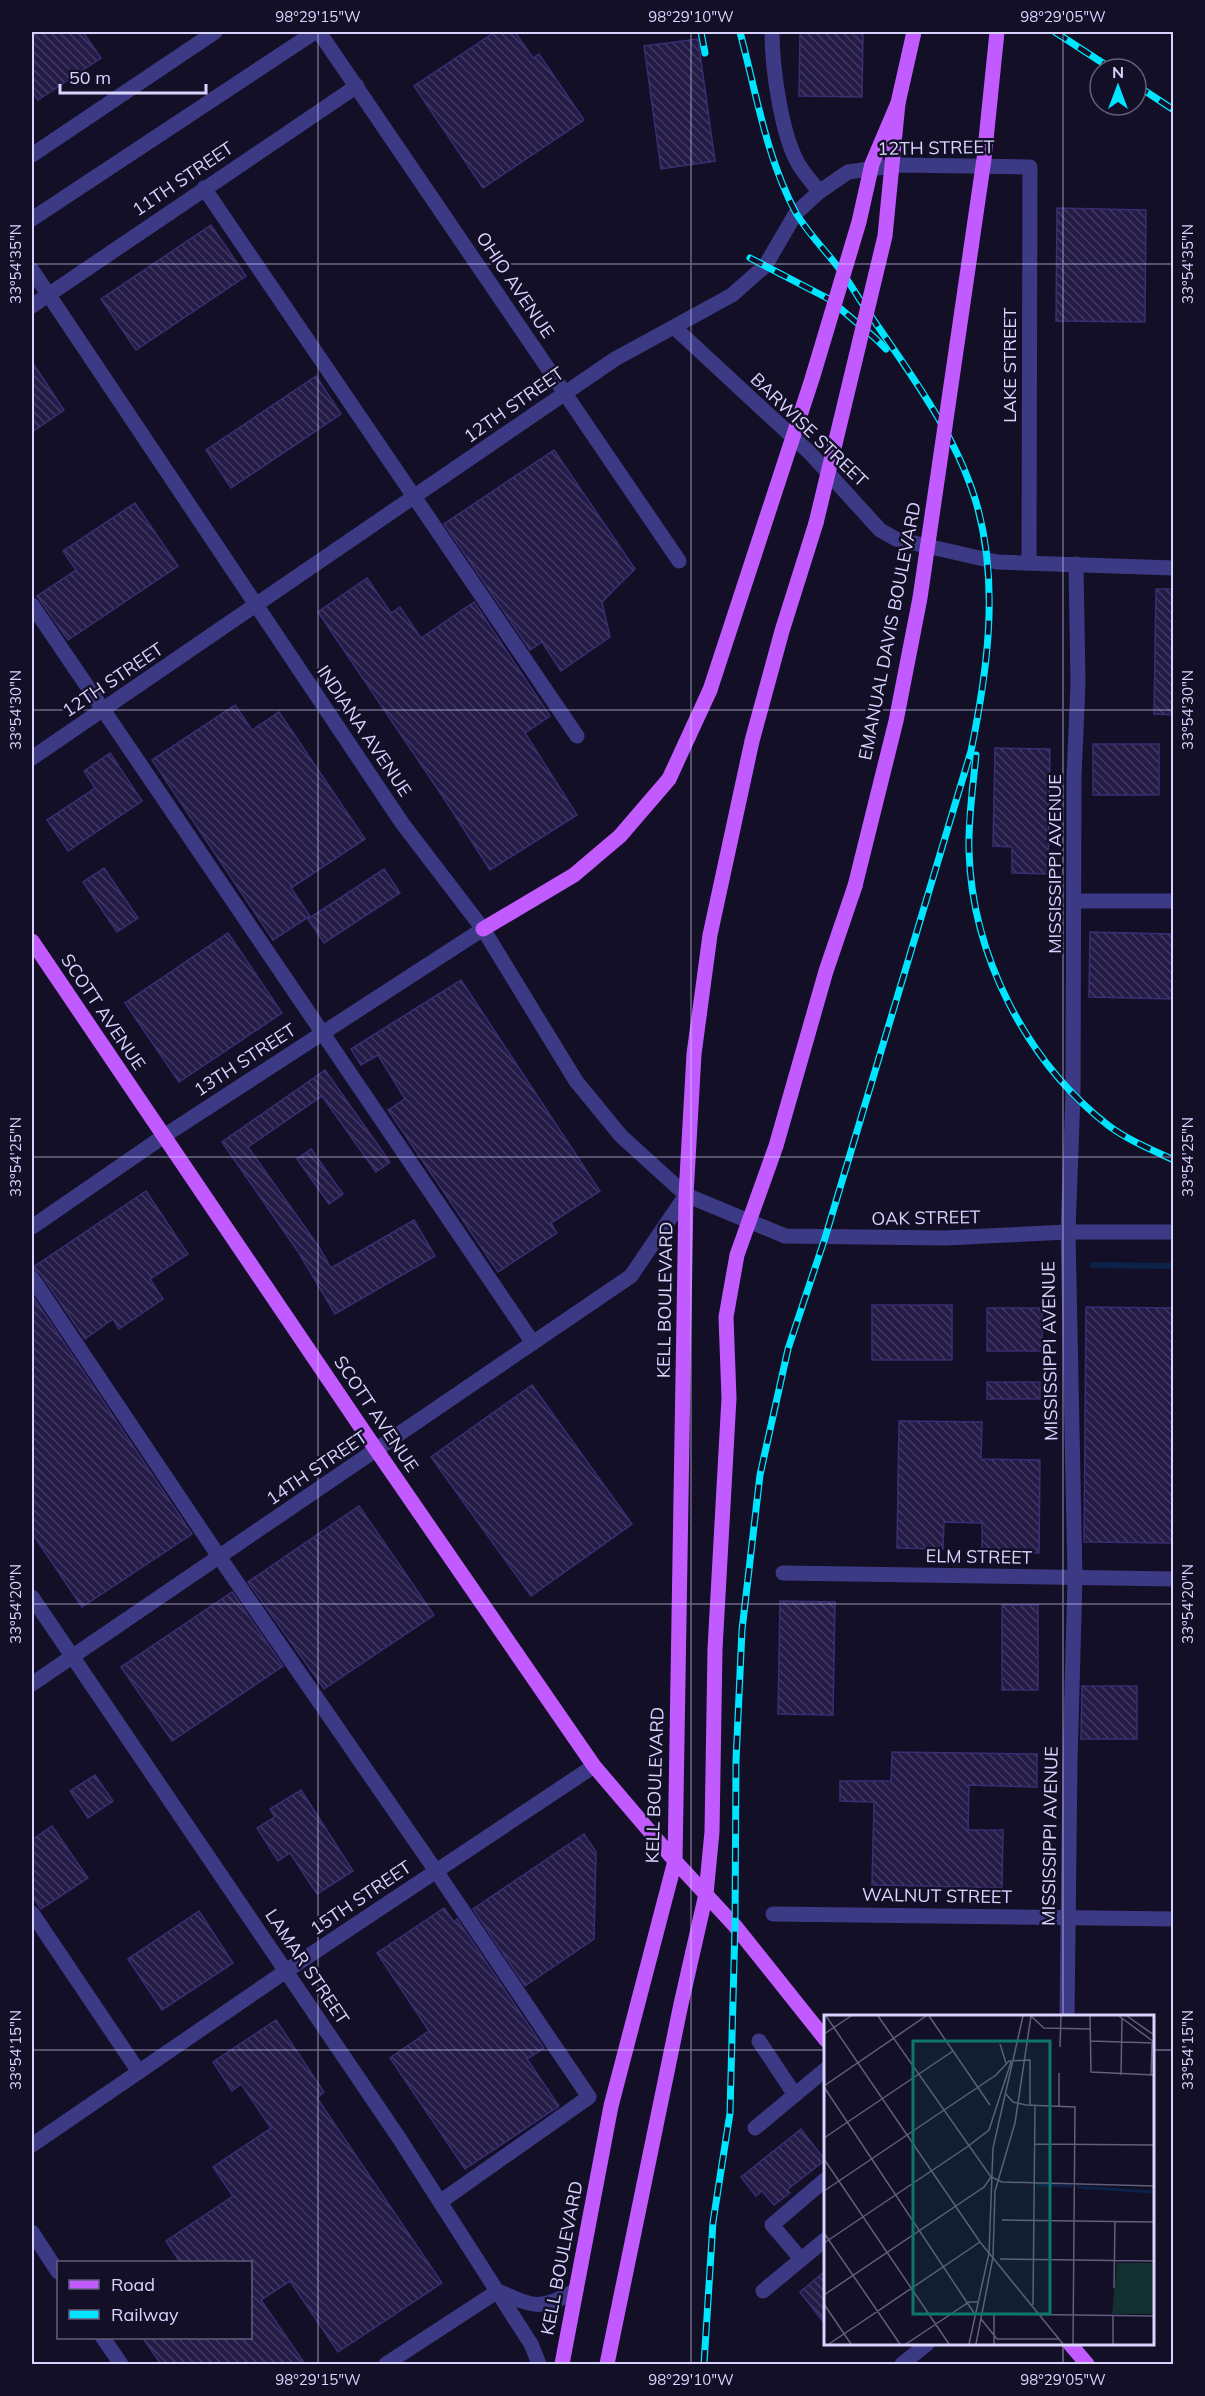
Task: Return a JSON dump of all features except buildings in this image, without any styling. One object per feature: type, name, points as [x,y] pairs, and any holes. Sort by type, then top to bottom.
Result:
[{"type":"main road","points":[[686,1195],[694,1054],[711,935],[752,741],[782,632],[816,523],[885,236],[898,103],[914,32]]},
{"type":"main road","name":"EMANUAL DAVIS BOULEVARD","points":[[749,1221],[776,1146],[826,971],[855,886],[896,721],[920,598],[982,171],[997,32]]},
{"type":"main road","points":[[483,929],[574,875],[620,836],[669,779],[711,690],[812,379],[858,222],[872,164],[898,103]]},
{"type":"main road","name":"SCOTT AVENUE","points":[[32,941],[594,1766],[675,1861],[735,1926],[824,2039]]},
{"type":"main road","name":"KELL BOULEVARD","points":[[562,2364],[611,2106],[675,1861],[686,1195]]},
{"type":"main road","points":[[607,2364],[706,1894],[712,1832],[715,1649],[729,1398],[726,1317],[737,1255],[749,1221]]},
{"type":"main road","points":[[1072,2345],[1087,2364]]},
{"type":"street","points":[[32,154],[215,32]]},
{"type":"street","points":[[32,219],[317,32]]},
{"type":"street","name":"OHIO AVENUE","points":[[317,32],[357,86],[679,561]]},
{"type":"street","points":[[772,32],[772,60],[789,136],[798,164],[819,192]]},
{"type":"street","name":"11TH STREET","points":[[32,306],[357,86]]},
{"type":"street","name":"12TH STREET","points":[[32,759],[615,359],[732,295],[765,266],[796,213],[819,192],[848,172],[899,165],[1030,167]]},
{"type":"street","name":"LAKE STREET","points":[[1029,563],[1030,167]]},
{"type":"street","points":[[204,188],[577,736]]},
{"type":"street","name":"INDIANA AVENUE","points":[[32,270],[402,823],[483,929],[576,1081],[621,1136],[686,1195]]},
{"type":"street","name":"BARWISE STREET","points":[[675,328],[810,453],[880,530],[896,538],[997,562],[1173,568]]},
{"type":"street","name":"MISSISSIPPI AVENUE","points":[[1067,2015],[1075,1578],[1068,1232],[1073,1094],[1078,684],[1076,564]]},
{"type":"street","points":[[32,605],[533,1344]]},
{"type":"street","points":[[1074,901],[1173,901]]},
{"type":"street","name":"13TH STREET","points":[[32,1227],[164,1136],[483,929]]},
{"type":"street","name":"OAK STREET","points":[[686,1195],[785,1236],[945,1238],[1068,1232],[1173,1232]]},
{"type":"street","name":"14TH STREET","points":[[32,1684],[631,1276],[686,1195]]},
{"type":"street","points":[[32,1278],[219,1558],[589,2097],[440,2202]]},
{"type":"street","name":"ELM STREET","points":[[783,1573],[1173,1579]]},
{"type":"street","name":"LAMAR STREET","points":[[32,1597],[440,2202],[531,2344],[539,2364]]},
{"type":"street","name":"15TH STREET","points":[[32,2145],[286,1971],[594,1766]]},
{"type":"street","points":[[32,1913],[139,2072]]},
{"type":"street","name":"WALNUT STREET","points":[[773,1914],[1173,1919]]},
{"type":"street","points":[[759,2041],[795,2095]]},
{"type":"street","points":[[755,2128],[824,2070]]},
{"type":"street","points":[[801,2259],[772,2225],[824,2180]]},
{"type":"street","points":[[32,2232],[57,2270]]},
{"type":"street","points":[[763,2291],[824,2240]]},
{"type":"street","points":[[386,2364],[498,2291],[538,2305],[553,2304],[576,2290]]},
{"type":"street","points":[[104,2339],[121,2364]]},
{"type":"street","points":[[902,2364],[925,2345]]},
{"type":"waterway","points":[[1093,1265],[1174,1266]]},
{"type":"railway","points":[[701,32],[705,53]]},
{"type":"railway","points":[[704,2364],[713,2222],[730,2113],[735,1926],[736,1761],[742,1630],[760,1475],[788,1349],[825,1238],[971,751],[986,661],[989,600],[988,569],[978,509],[957,453],[928,400],[844,275],[796,213],[769,147],[740,32]]},
{"type":"railway","points":[[1055,32],[1094,57]]},
{"type":"railway","points":[[1148,93],[1174,110]]},
{"type":"railway","points":[[750,258],[829,299],[886,349]]},
{"type":"railway","points":[[976,755],[969,839],[972,890],[980,929],[1009,1004],[1029,1038],[1053,1071],[1079,1100],[1116,1131],[1174,1160]]}]
